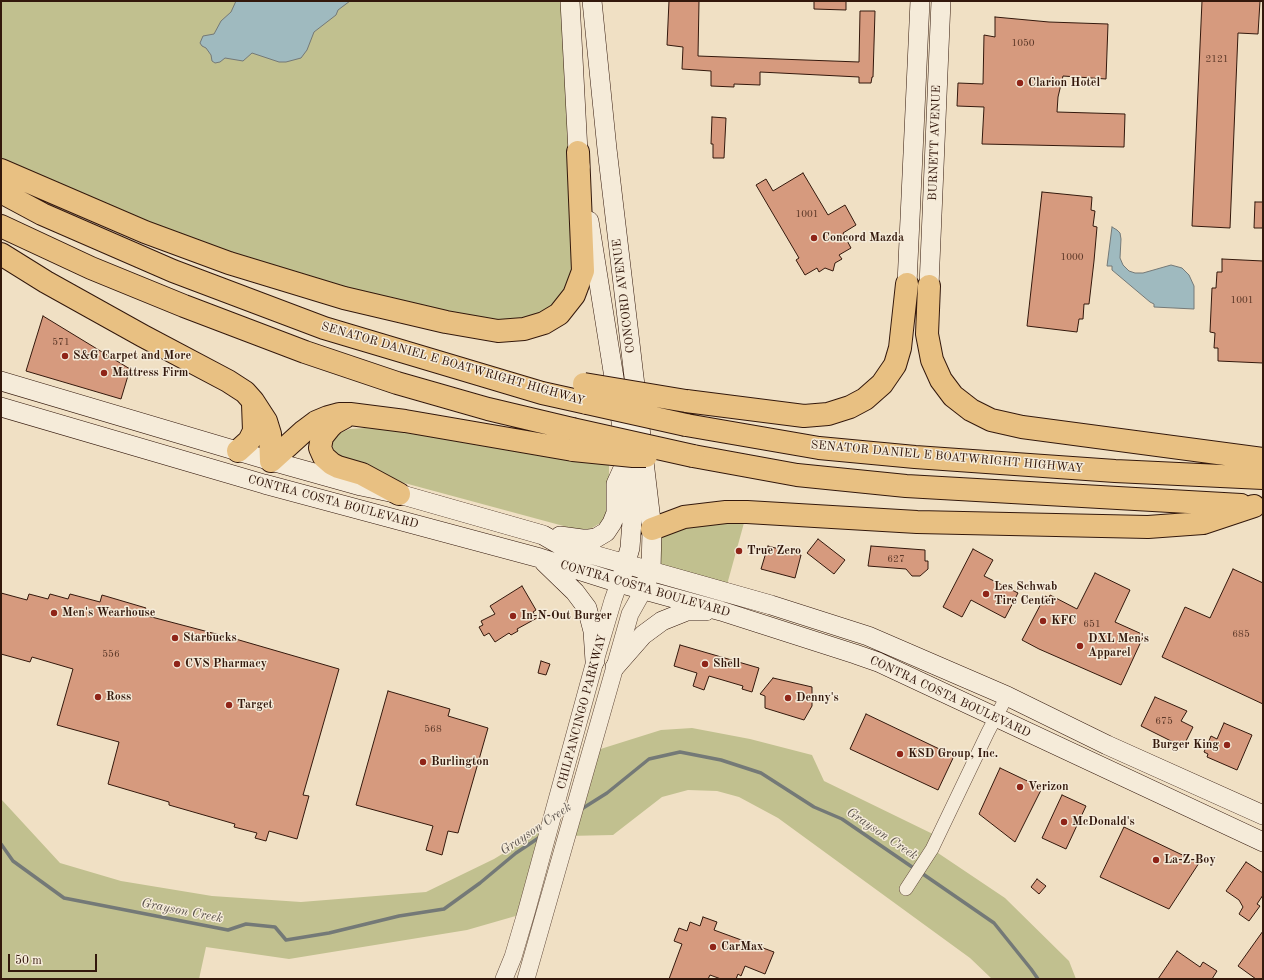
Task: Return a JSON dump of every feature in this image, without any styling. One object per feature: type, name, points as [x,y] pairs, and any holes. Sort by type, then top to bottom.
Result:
[{"type":"highway","points":[[1,170],[145,232],[229,264],[344,298],[446,322],[498,331],[524,329],[544,323],[559,314],[574,295],[583,271],[578,152]]},
{"type":"highway","name":"SENATOR DANIEL E BOATWRIGHT HIGHWAY","points":[[1,192],[42,214],[173,271],[324,328],[542,392],[586,393],[686,425],[819,448],[915,457],[1114,471],[1263,478]]},
{"type":"highway","points":[[1,226],[91,268],[184,306],[305,352],[397,383],[488,409],[572,440]]},
{"type":"highway","points":[[1,254],[46,282],[228,381],[245,392],[253,401],[266,421],[270,434],[271,461]]},
{"type":"highway","points":[[586,393],[686,400],[804,416],[828,414],[850,407],[865,399],[882,384],[895,365],[900,348],[906,284]]},
{"type":"highway","points":[[929,286],[927,334],[932,360],[941,380],[953,396],[972,410],[991,420],[1022,428],[1263,459]]},
{"type":"highway","points":[[238,451],[249,440],[254,431],[253,401]]},
{"type":"highway","points":[[271,461],[316,422],[338,414],[350,414],[693,456],[797,475],[906,486],[1259,506]]},
{"type":"highway","points":[[350,414],[334,422],[322,437],[320,448],[324,457],[338,467],[362,474],[399,494]]},
{"type":"highway","points":[[652,529],[684,517],[726,512],[917,522],[1148,527],[1203,522],[1259,506]]},
{"type":"main road","name":"CONCORD AVENUE","points":[[570,1],[578,152],[627,459],[632,522],[630,548],[620,583]]},
{"type":"main road","name":"CONCORD AVENUE","points":[[592,1],[607,150],[652,529],[650,571],[644,589]]},
{"type":"main road","name":"BURNETT AVENUE","points":[[906,284],[920,1]]},
{"type":"main road","name":"BURNETT AVENUE","points":[[929,286],[941,1]]},
{"type":"main road","name":"CONTRA COSTA BOULEVARD","points":[[1,381],[271,461],[361,486],[399,494],[543,535],[562,546],[778,607],[868,636],[985,686],[1107,745],[1263,815]]},
{"type":"main road","name":"CONTRA COSTA BOULEVARD","points":[[1,407],[264,484],[540,558],[620,583],[721,611],[855,654],[878,662],[1263,842]]},
{"type":"main road","points":[[543,535],[589,539],[596,538],[606,532],[616,513],[616,484],[627,459]]},
{"type":"main road","points":[[540,558],[575,592],[586,608],[593,631],[595,661]]},
{"type":"main road","points":[[615,667],[643,635],[662,621],[687,611],[721,611]]},
{"type":"main road","points":[[909,677],[929,671],[971,690],[978,690],[985,686]]},
{"type":"street","name":"CHILPANCINGO PARKWAY","points":[[504,979],[513,957],[576,735],[595,661],[613,600],[620,583]]},
{"type":"street","name":"CHILPANCINGO PARKWAY","points":[[526,979],[630,614],[644,589]]},
{"type":"street","points":[[906,889],[939,837],[977,754],[1007,696]]},
{"type":"street","points":[[576,735],[581,737],[584,743],[580,758],[577,781],[578,796]]},
{"type":"street","points":[[537,941],[533,930],[534,922],[547,878],[547,863],[543,853]]},
{"type":"shaded area","points":[[1,1],[570,1],[574,295],[524,329],[344,298],[1,170]]},
{"type":"shaded area","points":[[365,428],[398,430],[550,457],[609,463],[609,503],[605,517],[602,522],[592,528],[585,530],[571,528],[397,481],[335,456],[332,440],[339,433],[350,429]]},
{"type":"shaded area","points":[[747,512],[725,592],[651,571],[652,529]]},
{"type":"shaded area","points":[[692,728],[750,739],[812,755],[824,781],[939,837],[932,849],[1005,898],[1069,961],[1076,979],[992,979],[970,958],[778,818],[739,797],[717,791],[688,790],[662,797],[613,835],[567,836],[591,752],[661,730]]},
{"type":"shaded area","points":[[1,799],[60,863],[121,881],[212,896],[301,902],[426,892],[494,859],[550,825],[526,913],[467,930],[289,959],[206,947],[199,979],[1,979]]},
{"type":"water","points":[[236,1],[350,1],[338,10],[336,15],[314,32],[307,50],[301,58],[286,62],[279,62],[252,53],[243,61],[225,58],[220,62],[215,63],[212,61],[211,55],[206,48],[200,43],[203,36],[214,34],[221,21],[231,12]]},
{"type":"water","points":[[1112,227],[1120,233],[1120,258],[1123,265],[1129,271],[1143,273],[1171,265],[1182,268],[1189,275],[1194,286],[1194,309],[1154,307],[1154,304],[1112,270],[1112,266],[1107,266]]},
{"type":"building","points":[[669,1],[699,1],[698,56],[859,62],[860,11],[875,11],[873,77],[871,83],[859,83],[859,77],[760,72],[760,85],[734,84],[734,87],[711,86],[711,71],[682,69],[683,47],[667,45]]},
{"type":"building","points":[[814,1],[846,1],[846,10],[814,9]]},
{"type":"building","points":[[1202,1],[1260,1],[1258,34],[1238,33],[1230,228],[1192,226]]},
{"type":"building","name":"Clarion Hotel","points":[[995,17],[1049,22],[1108,24],[1106,79],[1063,76],[1058,97],[1057,112],[1125,114],[1124,147],[982,144],[984,107],[957,106],[958,83],[983,84],[984,35],[995,37]]},
{"type":"building","points":[[712,117],[726,118],[724,158],[713,158],[713,144],[711,144]]},
{"type":"building","points":[[803,173],[828,215],[845,205],[856,225],[843,233],[851,248],[839,255],[842,259],[835,263],[833,271],[825,268],[819,272],[817,268],[805,275],[796,260],[799,258],[756,185],[766,179],[773,191]]},
{"type":"building","points":[[1042,192],[1092,197],[1091,210],[1095,211],[1093,226],[1097,227],[1094,261],[1089,304],[1084,304],[1083,319],[1079,319],[1077,332],[1027,326]]},
{"type":"building","points":[[1255,202],[1263,202],[1263,228],[1254,228]]},
{"type":"building","points":[[1222,259],[1263,261],[1263,363],[1218,361],[1218,348],[1214,348],[1215,333],[1210,332],[1212,288],[1216,288],[1217,272],[1222,272]]},
{"type":"building","points":[[43,316],[130,369],[121,399],[26,371]]},
{"type":"building","points":[[818,539],[845,560],[834,574],[807,553]]},
{"type":"building","points":[[768,546],[801,555],[795,578],[761,569]]},
{"type":"building","points":[[871,546],[925,550],[925,561],[928,561],[928,569],[920,576],[912,576],[906,569],[868,566]]},
{"type":"building","points":[[973,549],[993,560],[984,576],[1018,593],[1005,618],[971,600],[962,617],[943,607]]},
{"type":"building","points":[[1233,569],[1263,583],[1263,704],[1162,657],[1185,607],[1210,618]]},
{"type":"building","points":[[1095,573],[1130,590],[1115,622],[1144,635],[1121,685],[1022,640],[1045,596],[1049,598],[1050,595],[1077,609]]},
{"type":"building","name":"In-N-Out Burger","points":[[522,586],[536,610],[533,612],[537,618],[517,629],[518,631],[511,635],[509,633],[495,642],[489,633],[484,636],[479,627],[483,625],[481,621],[495,614],[490,606]]},
{"type":"building","name":"Target","points":[[1,593],[27,600],[29,594],[48,599],[50,594],[68,599],[70,594],[100,602],[102,595],[146,608],[144,615],[239,640],[339,669],[303,795],[309,796],[297,839],[269,831],[266,841],[255,838],[257,833],[234,827],[235,824],[169,805],[169,802],[108,784],[119,742],[57,725],[73,669],[32,657],[30,662],[1,654]]},
{"type":"building","name":"Shell","points":[[680,645],[759,668],[752,692],[742,689],[743,686],[709,676],[704,690],[693,686],[697,673],[674,666]]},
{"type":"building","points":[[541,661],[550,664],[546,675],[538,673]]},
{"type":"building","name":"Denny's","points":[[773,678],[812,687],[812,706],[804,720],[765,708],[765,696],[760,694]]},
{"type":"building","name":"Burlington","points":[[388,691],[450,709],[448,716],[488,728],[458,833],[448,831],[442,855],[426,850],[433,826],[356,805]]},
{"type":"building","points":[[1155,697],[1187,711],[1181,721],[1193,727],[1183,747],[1141,726]]},
{"type":"building","points":[[866,714],[954,756],[938,790],[850,749]]},
{"type":"building","name":"Burger King","points":[[1224,723],[1252,735],[1237,770],[1207,757],[1208,754],[1204,752],[1211,736],[1217,739]]},
{"type":"building","points":[[1000,768],[1042,788],[1015,842],[979,814]]},
{"type":"building","name":"McDonald's","points":[[1062,795],[1086,806],[1066,849],[1042,838]]},
{"type":"building","points":[[1124,827],[1199,863],[1169,909],[1100,877]]},
{"type":"building","points":[[1246,862],[1263,873],[1263,895],[1257,904],[1260,906],[1249,921],[1239,914],[1243,907],[1239,900],[1226,891]]},
{"type":"building","points":[[1037,879],[1046,886],[1039,894],[1031,887]]},
{"type":"building","points":[[703,917],[717,922],[714,930],[774,952],[765,974],[745,966],[741,976],[738,974],[736,979],[721,979],[710,975],[708,979],[669,979],[682,944],[674,941],[679,928],[687,931],[690,922],[700,926]]},
{"type":"building","points":[[1263,931],[1263,979],[1256,979],[1238,966]]},
{"type":"building","points":[[1177,951],[1200,967],[1203,962],[1217,971],[1212,979],[1158,979]]},
{"type":"waterway","name":"Grayson Creek","points":[[580,810],[607,793],[649,759],[680,752],[721,760],[761,773],[814,807],[842,819],[915,869]]},
{"type":"waterway","name":"Grayson Creek","points":[[1,844],[13,861],[64,898],[228,930],[246,924],[275,927],[286,940],[329,933],[399,916],[444,909],[480,883],[516,853],[540,837]]},
{"type":"waterway","name":"Grayson Creek","points":[[920,872],[994,923],[1038,979]]},
{"type":"place","name":"Clarion Hotel","points":[[1020,83]]},
{"type":"place","name":"Concord Mazda","points":[[814,238]]},
{"type":"place","name":"S&G Carpet and More","points":[[65,356]]},
{"type":"place","name":"Mattress Firm","points":[[104,373]]},
{"type":"place","name":"True Zero","points":[[739,551]]},
{"type":"place","name":"Les Schwab Tire Center","points":[[986,594]]},
{"type":"place","name":"Men's Wearhouse","points":[[54,613]]},
{"type":"place","name":"In-N-Out Burger","points":[[513,616]]},
{"type":"place","name":"KFC","points":[[1043,621]]},
{"type":"place","name":"Starbucks","points":[[175,638]]},
{"type":"place","name":"DXL Men's Apparel","points":[[1080,646]]},
{"type":"place","name":"CVS Pharmacy","points":[[177,664]]},
{"type":"place","name":"Shell","points":[[705,664]]},
{"type":"place","name":"Ross","points":[[98,697]]},
{"type":"place","name":"Denny's","points":[[788,698]]},
{"type":"place","name":"Target","points":[[229,705]]},
{"type":"place","name":"Burger King","points":[[1227,745]]},
{"type":"place","name":"KSD Group, Inc.","points":[[900,754]]},
{"type":"place","name":"Burlington","points":[[423,762]]},
{"type":"place","name":"Verizon","points":[[1020,787]]},
{"type":"place","name":"McDonald's","points":[[1064,822]]},
{"type":"place","name":"La-Z-Boy","points":[[1156,860]]},
{"type":"place","name":"CarMax","points":[[713,947]]}]
